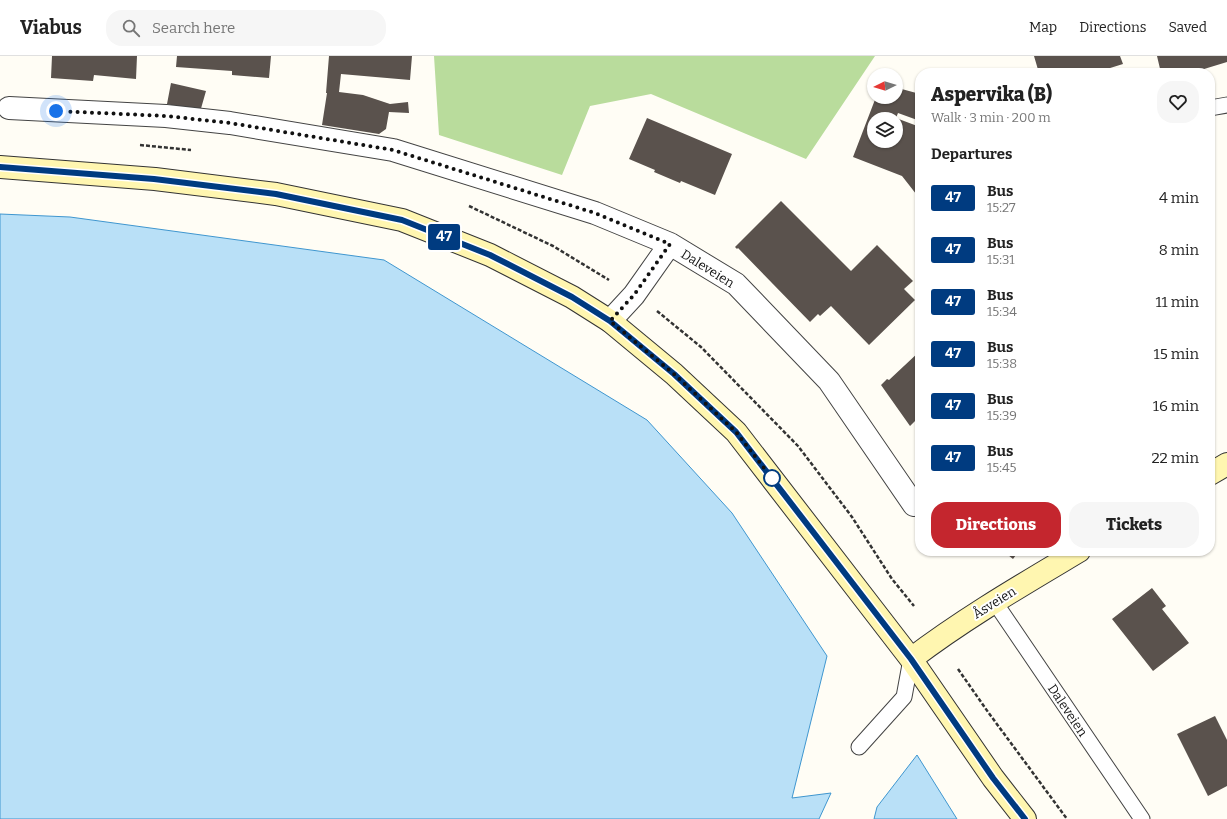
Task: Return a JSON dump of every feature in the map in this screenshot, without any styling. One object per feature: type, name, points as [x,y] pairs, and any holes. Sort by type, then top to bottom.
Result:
[{"type":"main road","points":[[0,167],[154,179],[268,193],[402,220],[490,255],[572,297],[610,321],[674,374],[736,432],[911,659],[993,778],[1025,819]]},
{"type":"main road","points":[[1215,471],[1227,464]]},
{"type":"main road","name":"Åsveien","points":[[911,659],[937,639],[994,601],[1071,556]]},
{"type":"street","name":"Daleveien","points":[[9,108],[166,116],[230,123],[393,150],[595,213],[670,244],[736,284],[829,381],[914,505]]},
{"type":"street","points":[[610,321],[634,295],[670,244]]},
{"type":"lane","points":[[1215,107],[1227,105]]},
{"type":"lane","name":"Daleveien","points":[[994,601],[1142,819]]},
{"type":"lane","points":[[859,747],[904,697],[911,659]]},
{"type":"path","points":[[958,669],[1067,819]]},
{"type":"green space","points":[[434,56],[875,56],[806,159],[651,94],[590,106],[562,175],[439,135]]},
{"type":"water","points":[[0,214],[70,217],[384,260],[647,420],[732,513],[827,656],[792,798],[831,793],[819,819],[0,819]]},
{"type":"water","points":[[917,755],[957,819],[874,819],[877,807]]},
{"type":"building","points":[[52,56],[137,56],[136,79],[94,75],[93,81],[51,78]]},
{"type":"building","points":[[177,56],[271,56],[269,78],[232,75],[232,71],[176,67]]},
{"type":"building","points":[[329,56],[412,56],[410,80],[341,74],[339,92],[363,95],[390,104],[408,102],[409,113],[389,112],[386,129],[379,134],[322,125],[327,93]]},
{"type":"building","points":[[1034,56],[1120,56],[1123,64],[1110,68],[1038,68]]},
{"type":"building","points":[[1157,56],[1227,56],[1227,62],[1207,68],[1160,68]]},
{"type":"building","points":[[171,83],[206,91],[200,112],[167,104]]},
{"type":"building","points":[[903,89],[915,93],[915,119],[903,115],[903,112],[870,112],[873,104],[903,104]]},
{"type":"building","points":[[647,118],[732,154],[715,195],[681,181],[680,183],[629,159]]},
{"type":"building","points":[[867,120],[867,148],[903,148],[903,121],[915,125],[915,193],[902,176],[853,157]]},
{"type":"building","points":[[781,201],[851,271],[877,245],[913,281],[904,289],[915,300],[869,345],[831,306],[820,316],[818,314],[810,322],[738,248],[737,249],[735,247]]},
{"type":"building","points":[[915,356],[915,421],[910,426],[881,385],[887,379],[889,380]]},
{"type":"building","points":[[1152,588],[1166,606],[1162,609],[1189,643],[1153,671],[1112,619]]},
{"type":"building","points":[[1215,716],[1227,740],[1227,786],[1208,796],[1177,734]]},
{"type":"bus line","name":"47","points":[[0,167],[154,179],[276,194],[402,220],[490,255],[572,297],[610,321],[674,374],[736,432],[911,659],[993,778],[1025,819]]},
{"type":"route","points":[[56,111],[166,116],[230,123],[393,150],[595,213],[670,244],[634,295],[610,321],[674,374],[736,432],[775,482],[772,478]]}]
